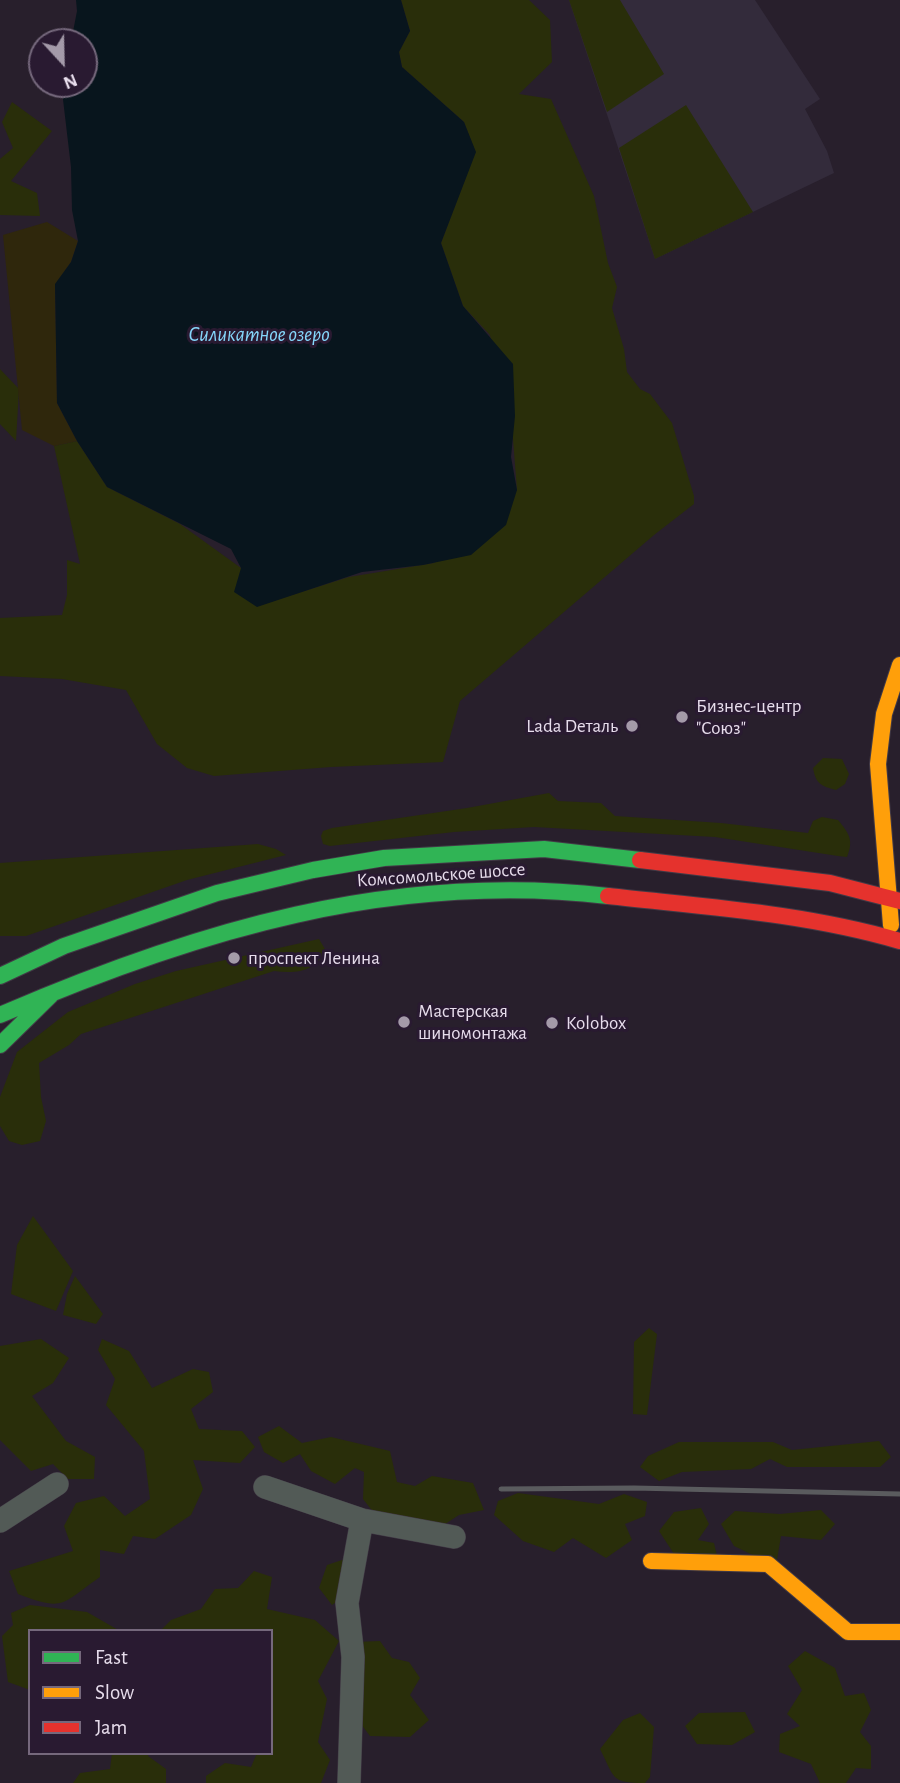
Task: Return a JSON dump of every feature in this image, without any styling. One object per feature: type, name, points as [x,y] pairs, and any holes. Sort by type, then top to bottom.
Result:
[{"type":"main road","points":[[895,939],[895,900],[878,764],[886,706],[900,665]]},
{"type":"main road","name":"Комсомольское шоссе","points":[[0,976],[64,946],[217,893],[313,870],[384,858],[544,849],[830,883],[895,900]]},
{"type":"main road","name":"Комсомольское шоссе","points":[[0,1015],[134,960],[218,933],[319,907],[391,895],[496,888],[564,891],[729,908],[822,921],[895,939]]},
{"type":"main road","points":[[26,946],[64,946]]},
{"type":"main road","points":[[0,1045],[56,990]]},
{"type":"main road","points":[[651,1561],[768,1564],[848,1632],[900,1632]]},
{"type":"street","points":[[0,1521],[57,1484]]},
{"type":"street","points":[[264,1487],[362,1520],[454,1537]]},
{"type":"street","points":[[349,1783],[353,1657],[347,1603],[362,1520]]},
{"type":"shaded area","points":[[569,0],[755,0],[820,99],[805,109],[827,151],[834,173],[655,259]]},
{"type":"green space","points":[[401,0],[529,0],[550,20],[552,62],[519,94],[551,99],[594,196],[608,263],[617,287],[612,308],[624,349],[627,372],[640,389],[650,394],[672,423],[694,504],[460,701],[443,762],[214,776],[187,768],[157,744],[126,690],[62,679],[0,676],[0,618],[62,615],[67,595],[67,560],[80,564],[54,446],[77,441],[107,487],[180,524],[241,568],[257,606],[349,577],[434,563],[517,490],[513,439],[490,335],[463,306],[441,243],[475,152],[464,122],[402,67],[399,52],[410,31]]},
{"type":"green space","points":[[569,0],[620,0],[664,74],[607,112]]},
{"type":"green space","points":[[12,102],[52,131],[11,181],[37,193],[40,216],[0,215],[0,159],[13,148],[2,122]]},
{"type":"green space","points":[[686,105],[753,212],[655,259],[619,148]]},
{"type":"green space","points":[[0,369],[19,389],[16,441],[0,424]]},
{"type":"green space","points":[[823,758],[842,759],[849,774],[845,784],[836,790],[823,786],[816,778],[813,768]]},
{"type":"green space","points":[[549,793],[558,801],[601,803],[615,816],[721,823],[808,833],[813,821],[822,817],[838,820],[848,833],[850,846],[847,857],[715,837],[534,827],[454,832],[330,846],[323,844],[321,836],[323,831],[332,828]]},
{"type":"green space","points":[[258,844],[286,855],[187,880],[26,936],[0,936],[0,863]]},
{"type":"green space","points":[[319,939],[325,949],[317,963],[305,970],[274,971],[81,1034],[69,1045],[39,1063],[46,1121],[40,1141],[22,1145],[9,1141],[0,1126],[0,1097],[17,1052],[68,1012],[135,984],[176,971]]},
{"type":"green space","points":[[33,1216],[73,1271],[56,1311],[11,1294],[17,1245]]},
{"type":"green space","points":[[75,1276],[103,1314],[96,1324],[63,1315],[67,1294]]},
{"type":"green space","points":[[649,1328],[657,1334],[647,1415],[633,1414],[634,1342]]},
{"type":"green space","points":[[41,1339],[69,1358],[53,1383],[32,1396],[66,1441],[95,1457],[94,1479],[68,1479],[53,1464],[31,1471],[0,1440],[0,1346]]},
{"type":"green space","points":[[102,1339],[129,1351],[152,1388],[193,1369],[209,1372],[213,1392],[191,1409],[199,1429],[242,1431],[255,1447],[240,1463],[193,1460],[203,1489],[191,1515],[155,1539],[133,1536],[124,1554],[100,1550],[100,1577],[69,1599],[54,1604],[45,1603],[18,1594],[9,1571],[73,1551],[64,1526],[76,1503],[104,1496],[125,1516],[150,1499],[144,1451],[106,1405],[115,1379],[98,1350]]},
{"type":"green space","points":[[279,1426],[302,1443],[331,1437],[390,1451],[397,1482],[415,1486],[432,1476],[473,1483],[484,1510],[459,1515],[436,1530],[385,1527],[363,1499],[364,1472],[355,1468],[335,1484],[311,1471],[300,1454],[283,1463],[264,1452],[258,1437]]},
{"type":"green space","points":[[879,1441],[891,1457],[880,1467],[787,1467],[770,1459],[751,1469],[682,1472],[659,1481],[640,1467],[648,1456],[679,1442],[773,1442],[792,1450]]},
{"type":"green space","points":[[518,1493],[599,1504],[624,1494],[647,1502],[645,1516],[625,1524],[632,1540],[606,1558],[573,1538],[554,1552],[523,1541],[494,1515],[498,1501]]},
{"type":"green space","points":[[701,1508],[709,1524],[698,1540],[714,1543],[718,1560],[676,1557],[659,1531],[674,1512]]},
{"type":"green space","points":[[821,1510],[835,1524],[821,1540],[781,1536],[777,1560],[759,1558],[734,1546],[721,1524],[735,1511],[780,1514]]},
{"type":"green space","points":[[345,1559],[345,1596],[332,1605],[319,1588],[327,1565]]},
{"type":"green space","points":[[254,1571],[272,1577],[267,1609],[315,1620],[339,1641],[318,1681],[327,1699],[318,1742],[330,1760],[321,1783],[206,1783],[206,1776],[225,1763],[251,1767],[256,1755],[273,1755],[273,1629],[162,1629],[171,1620],[201,1609],[215,1589],[238,1588]]},
{"type":"green space","points":[[30,1605],[87,1612],[117,1629],[28,1629],[28,1689],[8,1682],[2,1636],[13,1625],[11,1613]]},
{"type":"green space","points":[[380,1641],[392,1658],[409,1662],[420,1678],[410,1695],[429,1720],[410,1737],[370,1736],[354,1715],[355,1642]]},
{"type":"green space","points":[[805,1651],[835,1668],[845,1696],[864,1693],[871,1710],[860,1732],[871,1746],[871,1769],[856,1768],[846,1783],[820,1783],[811,1764],[779,1752],[780,1734],[800,1726],[787,1714],[802,1690],[788,1666]]},
{"type":"green space","points":[[745,1712],[755,1732],[732,1745],[697,1744],[685,1726],[699,1713]]},
{"type":"green space","points":[[640,1713],[654,1727],[650,1777],[645,1783],[625,1782],[615,1777],[600,1749],[623,1720]]},
{"type":"green space","points":[[112,1755],[148,1755],[166,1769],[166,1783],[73,1783],[80,1773],[110,1769]]},
{"type":"sand","points":[[47,222],[78,241],[71,262],[55,285],[57,403],[77,441],[54,446],[22,430],[3,235]]},
{"type":"water","name":"Силикатное озеро","points":[[76,0],[401,0],[410,31],[399,52],[402,67],[464,122],[476,152],[441,243],[463,306],[513,364],[515,416],[511,457],[517,490],[506,525],[471,555],[423,565],[362,572],[257,607],[234,592],[241,568],[231,549],[107,487],[77,441],[57,403],[55,284],[71,262],[78,241],[72,210],[71,167],[63,98],[98,98],[98,28],[74,28]]},
{"type":"railway","points":[[501,1489],[634,1488],[900,1494]]},
{"type":"traffic: fast","points":[[0,976],[64,946],[217,893],[313,870],[384,858],[544,849],[640,860]]},
{"type":"traffic: fast","points":[[0,1015],[147,957],[296,915],[373,901],[450,892],[528,890],[608,896]]},
{"type":"traffic: fast","points":[[0,1045],[51,995]]},
{"type":"traffic: slow","points":[[891,925],[878,764],[884,714],[900,665]]},
{"type":"traffic: slow","points":[[651,1561],[768,1564],[848,1632],[900,1632]]},
{"type":"traffic: jam","points":[[640,860],[830,883],[900,901]]},
{"type":"traffic: jam","points":[[608,896],[791,917],[900,941]]},
{"type":"place","name":"Бизнес-центр \"Союз\"","points":[[682,717]]},
{"type":"place","name":"Lada Dеталь","points":[[632,726]]},
{"type":"place","name":"проспект Ленина","points":[[234,958]]},
{"type":"place","name":"Мастерская шиномонтажа","points":[[404,1022]]},
{"type":"place","name":"Kolobox","points":[[552,1023]]}]
